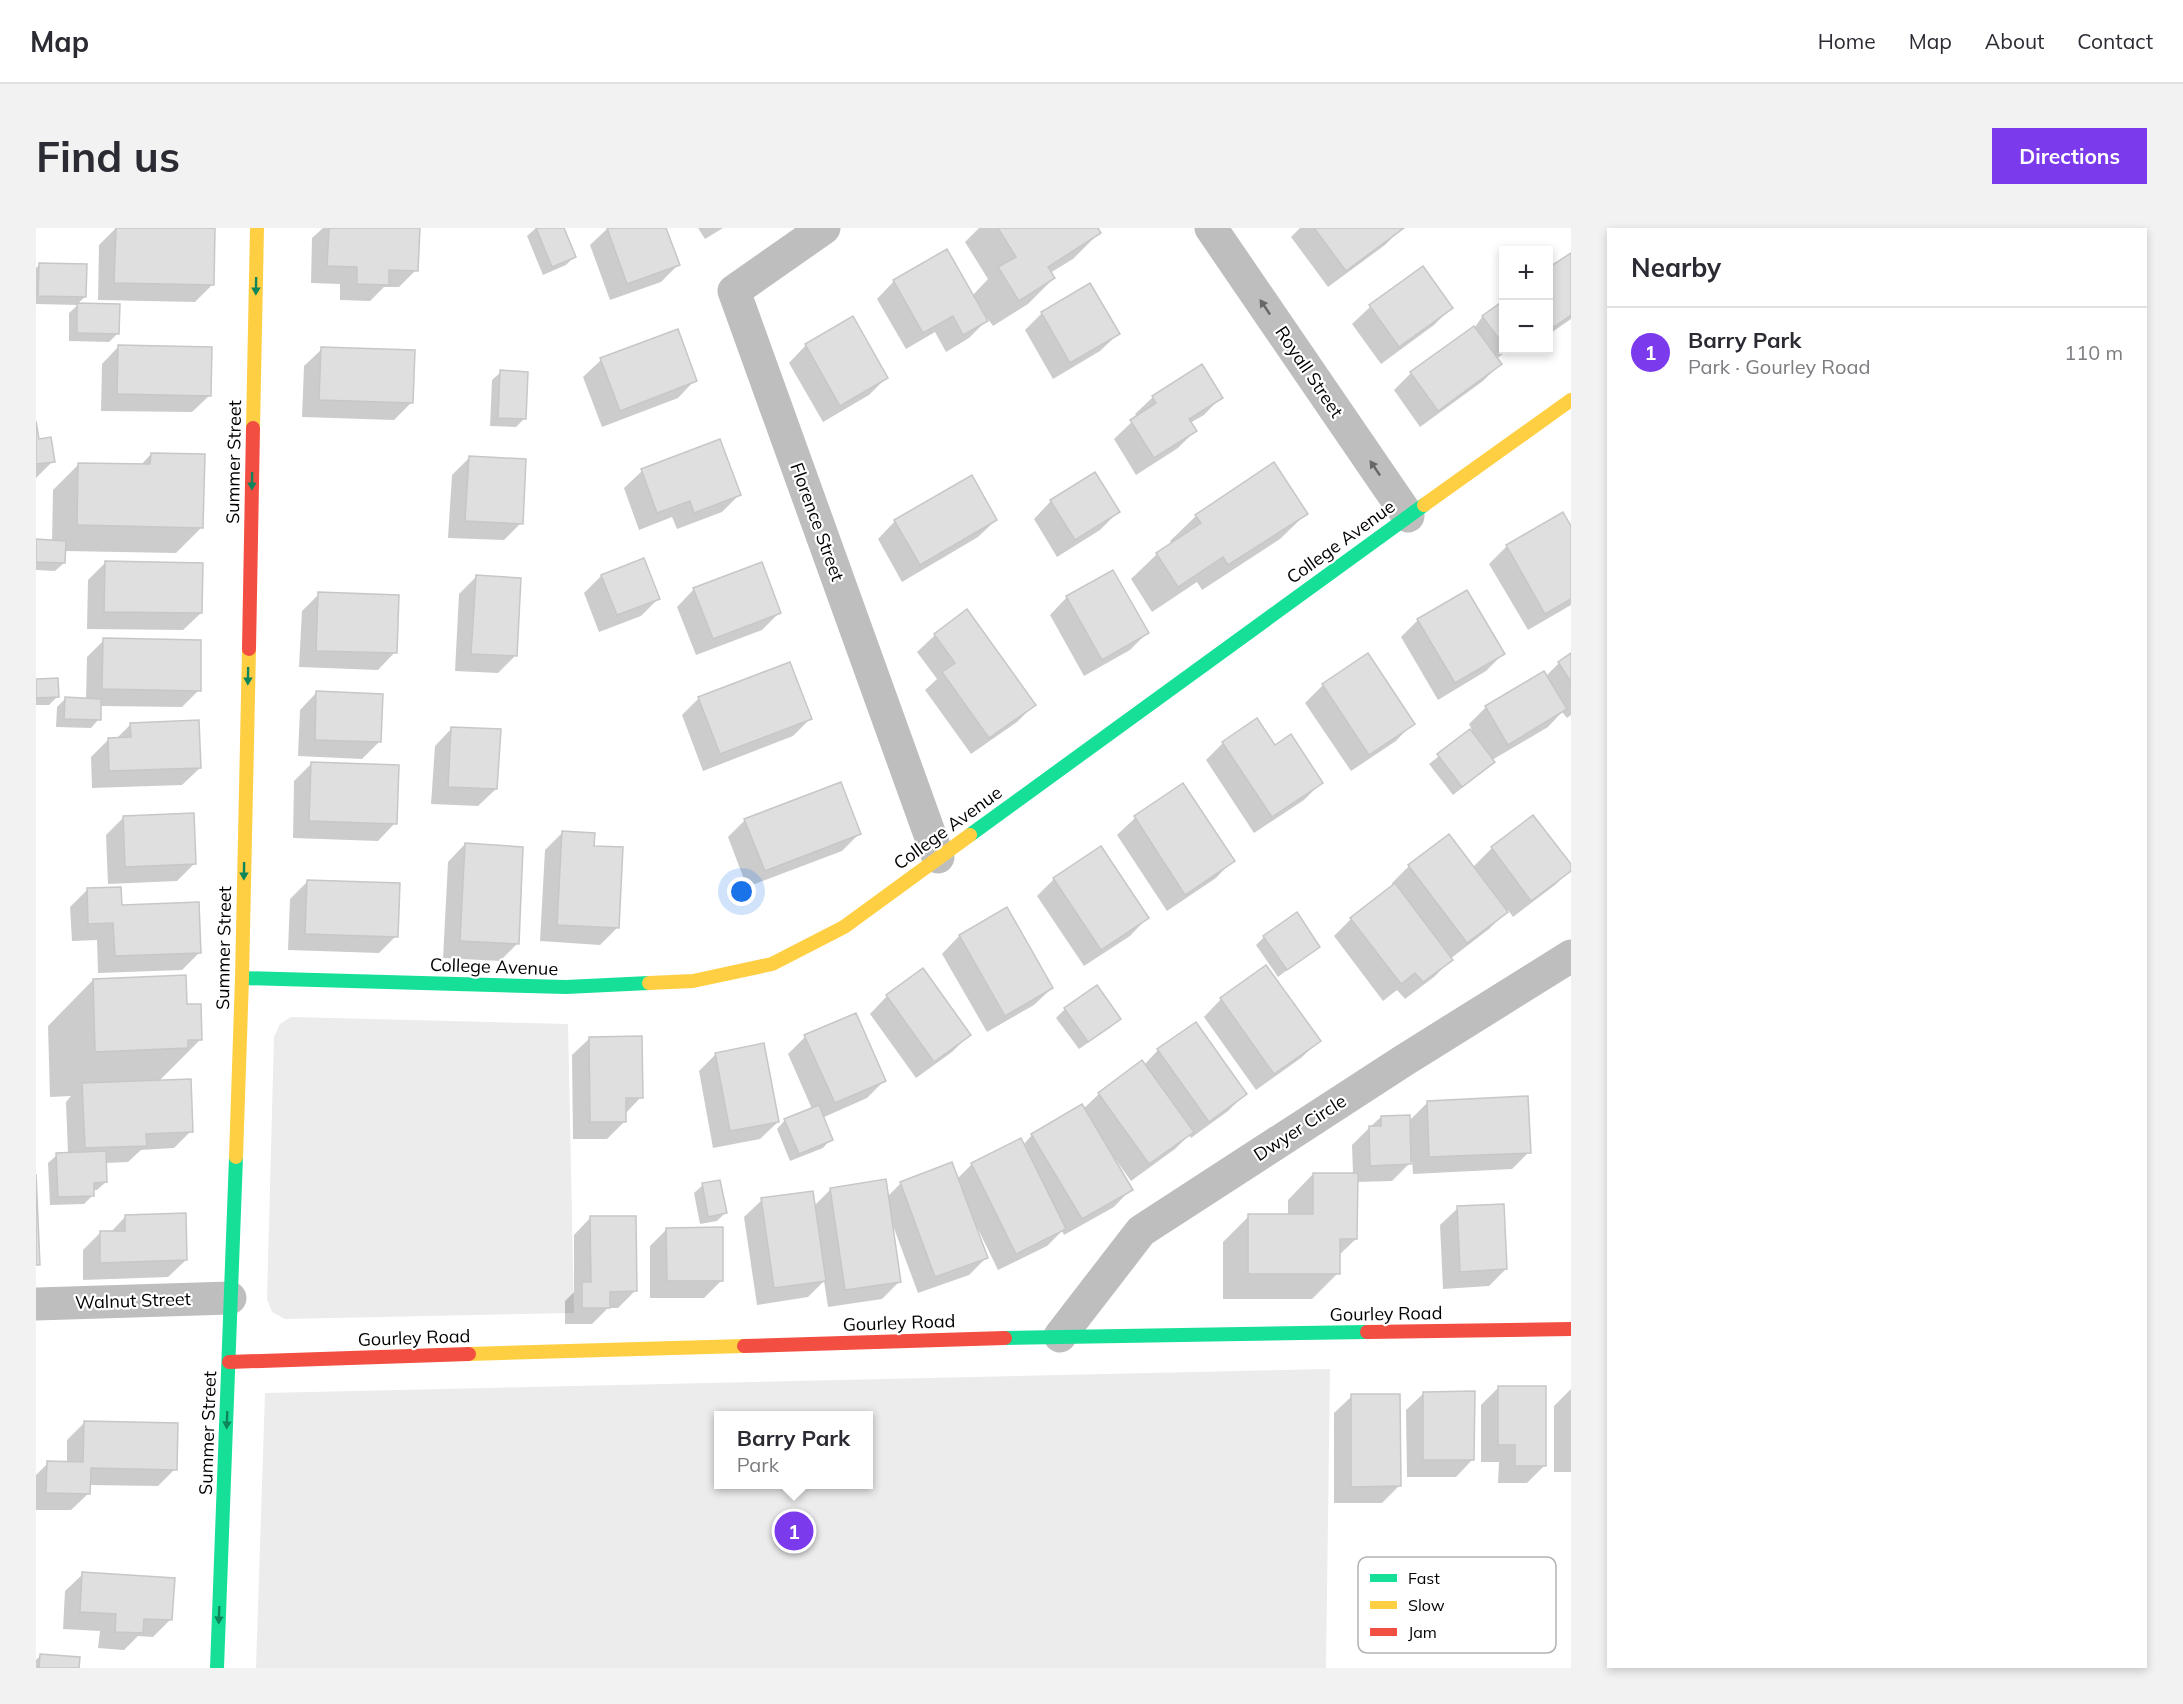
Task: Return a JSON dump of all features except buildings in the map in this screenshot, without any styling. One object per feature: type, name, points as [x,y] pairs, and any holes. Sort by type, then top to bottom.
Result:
[{"type":"street","name":"Summer Street","points":[[217,1668],[242,978],[257,228]]},
{"type":"street","name":"Florence Street","points":[[824,228],[734,291],[939,857]]},
{"type":"street","name":"Royall Street","points":[[1210,228],[1408,516]]},
{"type":"street","name":"College Avenue","points":[[242,978],[566,987],[693,981],[772,964],[844,927],[1571,400]]},
{"type":"street","name":"Dwyer Circle","points":[[1060,1336],[1141,1232],[1403,1061],[1571,956]]},
{"type":"street","name":"Walnut Street","points":[[36,1304],[230,1298]]},
{"type":"street","name":"Gourley Road","points":[[229,1362],[1060,1336],[1571,1329]]},
{"type":"shaded area","points":[[291,1017],[568,1024],[574,1313],[285,1319],[272,1312],[267,1299],[274,1037],[280,1024]]},
{"type":"shaded area","points":[[1330,1369],[1326,1668],[256,1668],[265,1393]]},
{"type":"traffic: fast","points":[[970,835],[1424,505]]},
{"type":"traffic: fast","points":[[242,978],[566,987],[649,983]]},
{"type":"traffic: fast","points":[[217,1668],[236,1157]]},
{"type":"traffic: fast","points":[[1005,1338],[1367,1332]]},
{"type":"traffic: slow","points":[[253,428],[257,228]]},
{"type":"traffic: slow","points":[[1424,505],[1571,400]]},
{"type":"traffic: slow","points":[[236,1157],[249,649]]},
{"type":"traffic: slow","points":[[649,983],[693,981],[772,964],[844,927],[970,835]]},
{"type":"traffic: slow","points":[[469,1354],[744,1346]]},
{"type":"traffic: jam","points":[[249,649],[253,428]]},
{"type":"traffic: jam","points":[[1367,1332],[1571,1329]]},
{"type":"traffic: jam","points":[[744,1346],[1005,1338]]},
{"type":"traffic: jam","points":[[229,1362],[469,1354]]},
{"type":"place","name":"Barry Park","points":[[794,1531]]}]
